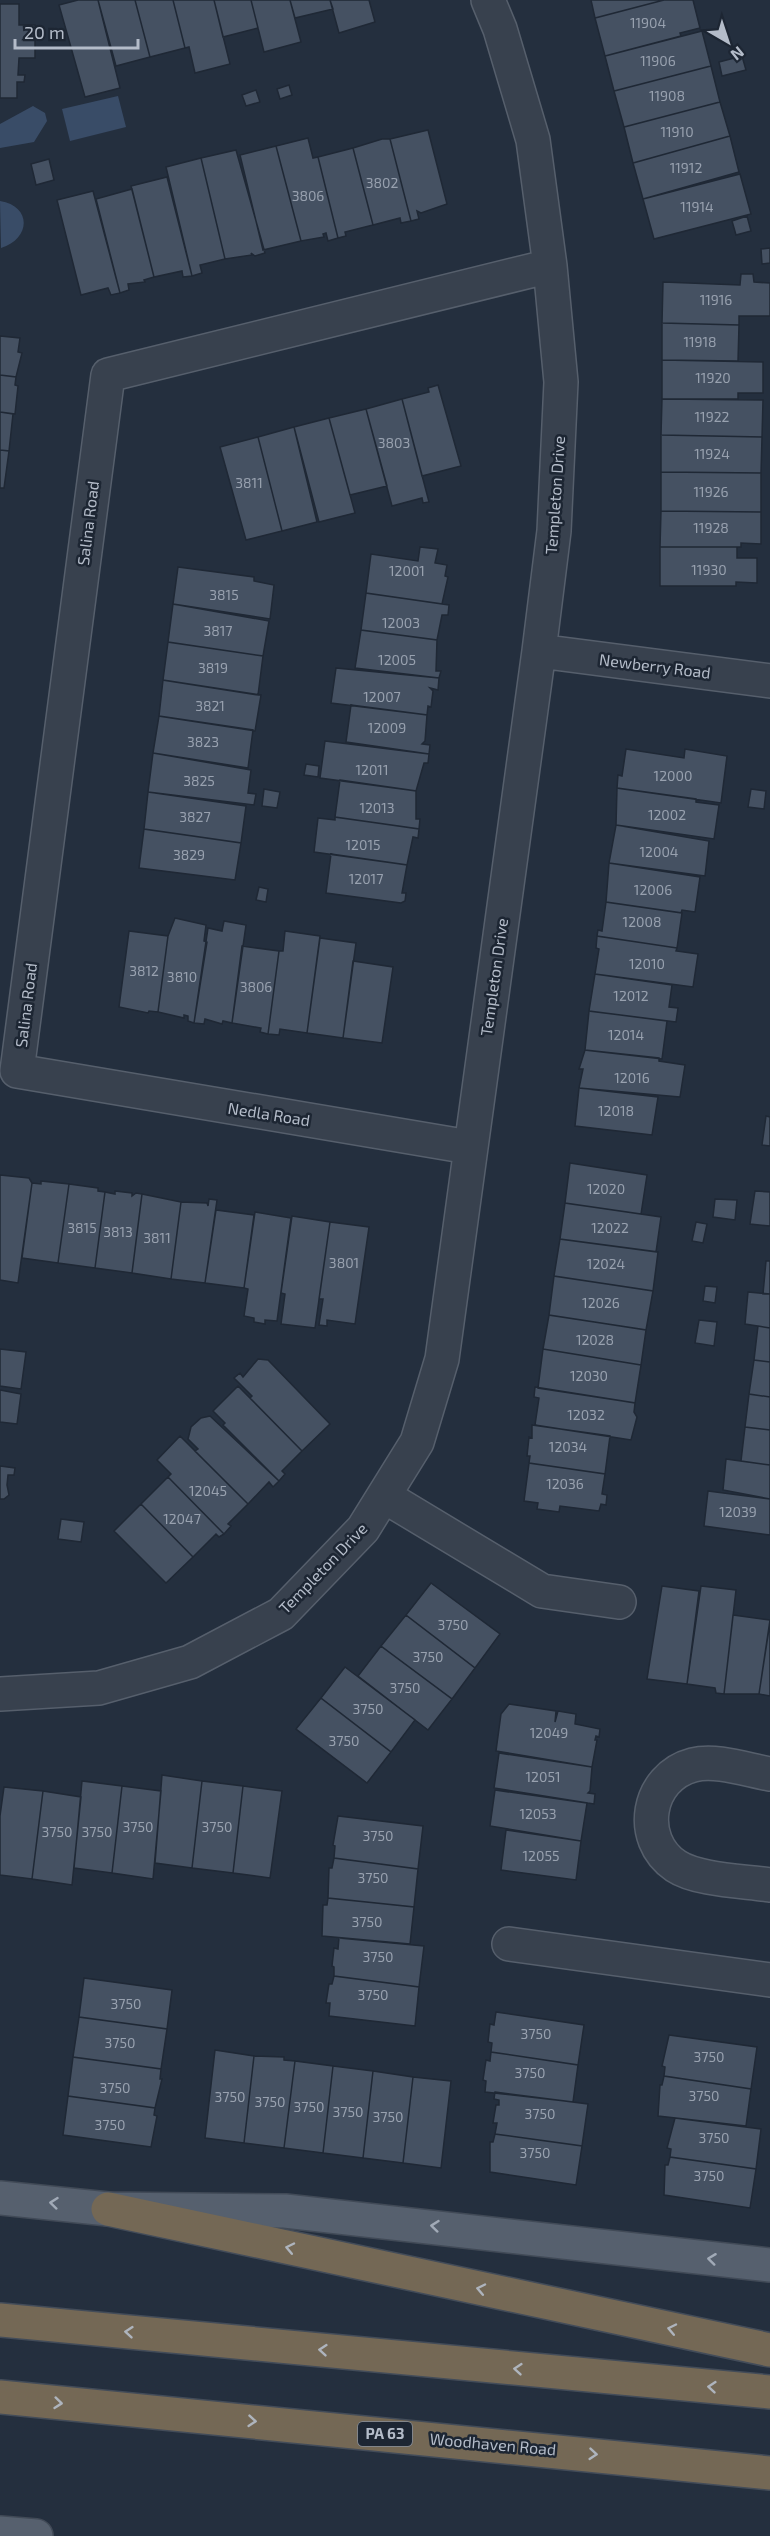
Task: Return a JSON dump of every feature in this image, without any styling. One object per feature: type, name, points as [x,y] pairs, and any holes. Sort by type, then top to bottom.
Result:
[{"type":"highway","points":[[108,2209],[770,2350]]},
{"type":"highway","points":[[0,2320],[770,2392]]},
{"type":"highway","name":"Woodhaven Road","points":[[0,2397],[770,2473]]},
{"type":"main road","points":[[0,2198],[108,2209],[285,2211],[770,2265]]},
{"type":"main road","points":[[0,2533],[36,2536]]},
{"type":"street","name":"Templeton Drive","points":[[0,1694],[99,1688],[190,1662],[282,1614],[363,1529],[384,1496],[417,1442],[442,1359],[540,651],[554,531],[561,382],[550,266],[533,140],[500,29],[488,0]]},
{"type":"street","name":"Salina Road","points":[[69,1080],[17,1071],[108,375],[550,266]]},
{"type":"street","name":"Newberry Road","points":[[540,651],[770,681]]},
{"type":"street","name":"Nedla Road","points":[[69,1080],[470,1147]]},
{"type":"street","points":[[384,1496],[542,1591],[619,1602]]},
{"type":"street","points":[[770,1774],[710,1763],[694,1764],[679,1770],[667,1779],[657,1792],[650,1824],[655,1840],[676,1866],[692,1873],[770,1885]]},
{"type":"street","points":[[509,1944],[770,1980]]},
{"type":"water","points":[[118,96],[126,127],[70,141],[62,109]]},
{"type":"water","points":[[33,106],[45,113],[47,121],[34,142],[0,148],[0,124]]},
{"type":"water","points":[[0,201],[18,209],[24,223],[18,238],[1,248]]},
{"type":"building","points":[[78,0],[98,0],[120,88],[85,97],[59,5]]},
{"type":"building","points":[[98,0],[135,0],[150,57],[116,66]]},
{"type":"building","points":[[135,0],[173,0],[185,48],[150,57]]},
{"type":"building","points":[[173,0],[214,0],[230,64],[195,73],[189,47],[185,48]]},
{"type":"building","points":[[214,0],[251,0],[258,28],[223,37]]},
{"type":"building","points":[[251,0],[290,0],[301,42],[264,52]]},
{"type":"building","points":[[290,0],[330,0],[333,9],[295,18]]},
{"type":"building","points":[[330,0],[369,0],[375,22],[339,33]]},
{"type":"building","points":[[591,0],[664,0],[595,18]]},
{"type":"building","points":[[664,0],[693,0],[700,28],[680,33],[681,36],[605,56],[595,18]]},
{"type":"building","points":[[0,4],[19,4],[19,25],[35,25],[35,58],[19,58],[18,75],[25,75],[24,82],[17,82],[17,98],[0,98]]},
{"type":"building","points":[[702,31],[711,66],[614,91],[605,56]]},
{"type":"building","points":[[742,56],[746,70],[722,76],[719,62]]},
{"type":"building","points":[[711,66],[720,102],[624,127],[614,91]]},
{"type":"building","points":[[289,85],[292,95],[280,99],[277,89]]},
{"type":"building","points":[[256,90],[260,102],[246,106],[242,95]]},
{"type":"building","points":[[720,102],[730,136],[633,163],[624,127]]},
{"type":"building","points":[[428,130],[447,204],[421,213],[417,211],[419,219],[411,221],[390,139]]},
{"type":"building","points":[[730,136],[739,172],[643,199],[633,163]]},
{"type":"building","points":[[308,138],[313,158],[318,157],[338,238],[328,241],[326,233],[323,234],[324,237],[301,241],[276,146]]},
{"type":"building","points":[[382,139],[390,139],[411,221],[401,223],[400,218],[373,225],[353,148]]},
{"type":"building","points":[[276,146],[301,241],[263,250],[240,155]]},
{"type":"building","points":[[353,148],[373,225],[345,232],[346,236],[338,238],[318,157]]},
{"type":"building","points":[[236,150],[265,253],[255,256],[251,253],[252,255],[225,259],[201,158]]},
{"type":"building","points":[[201,158],[225,259],[200,265],[202,273],[192,276],[166,167]]},
{"type":"building","points":[[49,159],[54,180],[36,185],[31,164]]},
{"type":"building","points":[[740,174],[751,214],[654,239],[643,199]]},
{"type":"building","points":[[167,177],[192,276],[183,277],[182,271],[154,277],[131,186]]},
{"type":"building","points":[[132,189],[154,277],[144,280],[145,282],[128,284],[129,290],[120,293],[96,199]]},
{"type":"building","points":[[93,191],[120,293],[111,295],[108,288],[81,295],[57,200]]},
{"type":"building","points":[[747,216],[751,231],[736,235],[732,221]]},
{"type":"building","points":[[770,248],[770,263],[762,264],[761,249]]},
{"type":"building","points":[[741,274],[753,274],[754,282],[770,283],[770,316],[739,316],[739,325],[662,323],[663,282],[740,285]]},
{"type":"building","points":[[662,323],[739,325],[738,361],[662,360]]},
{"type":"building","points":[[0,336],[20,338],[18,352],[22,353],[16,377],[0,375]]},
{"type":"building","points":[[662,360],[763,362],[763,393],[738,393],[738,399],[662,399]]},
{"type":"building","points":[[0,375],[16,377],[15,385],[18,386],[15,414],[0,412]]},
{"type":"building","points":[[438,385],[461,466],[422,476],[402,399],[429,392],[428,388]]},
{"type":"building","points":[[402,399],[429,502],[423,503],[422,498],[392,506],[366,409]]},
{"type":"building","points":[[662,399],[763,400],[762,437],[661,435]]},
{"type":"building","points":[[366,409],[387,486],[350,495],[329,418]]},
{"type":"building","points":[[0,412],[13,414],[9,451],[0,450]]},
{"type":"building","points":[[329,418],[355,513],[319,522],[294,427]]},
{"type":"building","points":[[294,427],[317,522],[282,531],[258,437]]},
{"type":"building","points":[[661,435],[762,437],[761,473],[661,472]]},
{"type":"building","points":[[258,437],[282,531],[246,540],[220,447]]},
{"type":"building","points":[[0,450],[9,451],[4,488],[0,488]]},
{"type":"building","points":[[661,472],[761,473],[761,512],[661,511]]},
{"type":"building","points":[[661,511],[761,512],[761,544],[741,543],[741,547],[660,547]]},
{"type":"building","points":[[420,547],[438,549],[435,563],[447,565],[445,576],[448,577],[442,604],[366,593],[371,554],[418,561]]},
{"type":"building","points":[[660,547],[737,547],[737,558],[757,558],[757,583],[736,582],[736,586],[660,586]]},
{"type":"building","points":[[178,567],[254,577],[254,581],[274,585],[270,619],[173,604]]},
{"type":"building","points":[[366,593],[449,605],[448,615],[442,615],[437,640],[361,630]]},
{"type":"building","points":[[173,604],[269,621],[263,656],[168,642]]},
{"type":"building","points":[[361,630],[437,640],[436,671],[441,671],[439,678],[355,668]]},
{"type":"building","points":[[168,642],[263,656],[258,695],[163,680]]},
{"type":"building","points":[[336,668],[439,678],[438,690],[430,688],[433,691],[431,707],[428,706],[427,715],[331,703]]},
{"type":"building","points":[[163,680],[261,695],[255,731],[159,716]]},
{"type":"building","points":[[351,705],[427,715],[425,741],[422,744],[430,745],[429,754],[346,742]]},
{"type":"building","points":[[159,716],[253,730],[248,768],[153,753]]},
{"type":"building","points":[[325,741],[429,754],[428,763],[424,763],[416,791],[320,778]]},
{"type":"building","points":[[626,749],[684,758],[685,749],[727,756],[721,803],[617,788],[618,775],[622,776]]},
{"type":"building","points":[[153,753],[251,770],[248,793],[256,794],[254,805],[148,792]]},
{"type":"building","points":[[306,764],[319,766],[318,777],[304,775]]},
{"type":"building","points":[[340,780],[416,791],[416,819],[420,819],[419,829],[335,817]]},
{"type":"building","points":[[617,788],[696,799],[696,802],[719,805],[714,839],[616,825]]},
{"type":"building","points":[[264,789],[280,792],[277,808],[262,806]]},
{"type":"building","points":[[751,789],[766,791],[764,809],[748,807]]},
{"type":"building","points":[[148,792],[246,806],[241,843],[144,829]]},
{"type":"building","points":[[335,817],[419,829],[418,838],[413,837],[407,865],[314,852],[318,818],[335,820]]},
{"type":"building","points":[[616,825],[709,841],[705,876],[609,863]]},
{"type":"building","points":[[144,829],[241,843],[235,880],[139,868]]},
{"type":"building","points":[[331,854],[407,865],[402,893],[406,893],[405,901],[401,903],[326,893]]},
{"type":"building","points":[[609,863],[700,877],[695,912],[682,910],[681,913],[606,902]]},
{"type":"building","points":[[259,887],[268,889],[266,902],[256,900]]},
{"type":"building","points":[[606,902],[682,913],[677,948],[597,936],[598,930],[602,931]]},
{"type":"building","points":[[175,918],[206,925],[204,941],[207,942],[194,1023],[188,1021],[188,1016],[184,1015],[184,1018],[158,1012],[168,936]]},
{"type":"building","points":[[224,921],[246,925],[232,1023],[223,1021],[222,1024],[205,1019],[204,1024],[194,1023],[208,928],[222,931]]},
{"type":"building","points":[[129,931],[168,936],[158,1012],[149,1011],[148,1013],[119,1007]]},
{"type":"building","points":[[285,931],[320,936],[307,1033],[280,1029],[279,1035],[268,1034],[279,951],[283,951]]},
{"type":"building","points":[[597,936],[677,948],[676,951],[698,954],[693,987],[595,974],[599,949],[596,948]]},
{"type":"building","points":[[320,938],[356,943],[343,1038],[307,1033]]},
{"type":"building","points":[[242,946],[279,951],[268,1034],[260,1032],[261,1028],[232,1023]]},
{"type":"building","points":[[353,961],[393,967],[382,1043],[343,1038]]},
{"type":"building","points":[[595,974],[672,985],[669,1007],[678,1008],[676,1022],[589,1011]]},
{"type":"building","points":[[589,1011],[667,1021],[662,1059],[585,1050]]},
{"type":"building","points":[[585,1050],[659,1058],[659,1061],[685,1065],[680,1097],[579,1088],[583,1069],[579,1069]]},
{"type":"building","points":[[579,1088],[658,1097],[652,1135],[575,1126]]},
{"type":"building","points":[[766,1116],[770,1117],[770,1146],[762,1145]]},
{"type":"building","points":[[570,1163],[647,1175],[641,1214],[565,1203]]},
{"type":"building","points":[[0,1175],[29,1178],[32,1183],[18,1283],[0,1280]]},
{"type":"building","points":[[41,1181],[69,1184],[58,1263],[22,1258],[32,1183],[41,1184]]},
{"type":"building","points":[[69,1184],[98,1188],[98,1191],[105,1192],[95,1268],[58,1263]]},
{"type":"building","points":[[115,1191],[132,1193],[132,1196],[136,1193],[142,1194],[132,1273],[95,1268],[105,1192],[115,1194]]},
{"type":"building","points":[[755,1191],[770,1192],[770,1226],[750,1224]]},
{"type":"building","points":[[142,1194],[181,1202],[171,1279],[132,1273]]},
{"type":"building","points":[[209,1199],[217,1200],[205,1283],[171,1279],[181,1202],[207,1203],[208,1206]]},
{"type":"building","points":[[715,1199],[737,1200],[735,1220],[713,1217]]},
{"type":"building","points":[[565,1203],[661,1217],[656,1252],[560,1239]]},
{"type":"building","points":[[216,1210],[254,1215],[244,1288],[205,1283]]},
{"type":"building","points":[[255,1212],[291,1218],[277,1321],[265,1320],[265,1324],[254,1322],[254,1318],[244,1316],[248,1289],[244,1288]]},
{"type":"building","points":[[292,1216],[330,1222],[315,1328],[281,1324],[285,1294],[281,1293]]},
{"type":"building","points":[[330,1222],[369,1227],[355,1324],[327,1320],[327,1326],[319,1325],[323,1299],[319,1299]]},
{"type":"building","points":[[696,1222],[707,1224],[703,1243],[692,1241]]},
{"type":"building","points":[[560,1239],[658,1252],[653,1291],[554,1276]]},
{"type":"building","points":[[766,1261],[770,1261],[770,1294],[763,1294]]},
{"type":"building","points":[[554,1276],[653,1291],[646,1330],[549,1315]]},
{"type":"building","points":[[705,1286],[717,1287],[715,1303],[703,1301]]},
{"type":"building","points":[[748,1292],[770,1294],[770,1328],[745,1324]]},
{"type":"building","points":[[549,1315],[646,1330],[641,1365],[543,1349]]},
{"type":"building","points":[[699,1320],[717,1322],[714,1346],[695,1343]]},
{"type":"building","points":[[758,1326],[770,1328],[770,1362],[754,1360]]},
{"type":"building","points":[[0,1349],[26,1352],[21,1389],[0,1386]]},
{"type":"building","points":[[543,1349],[641,1365],[635,1403],[538,1388]]},
{"type":"building","points":[[258,1359],[268,1360],[330,1424],[302,1451],[250,1398],[252,1396],[234,1378],[240,1373],[243,1377]]},
{"type":"building","points":[[754,1360],[770,1362],[770,1397],[749,1394]]},
{"type":"building","points":[[238,1386],[302,1451],[282,1471],[285,1474],[279,1481],[223,1425],[225,1423],[213,1411]]},
{"type":"building","points":[[535,1387],[635,1403],[634,1412],[637,1417],[631,1440],[535,1425],[539,1398],[534,1397]]},
{"type":"building","points":[[0,1390],[21,1394],[17,1424],[0,1422]]},
{"type":"building","points":[[749,1394],[770,1397],[770,1430],[745,1427]]},
{"type":"building","points":[[210,1416],[279,1481],[273,1487],[269,1482],[248,1504],[195,1451],[198,1449],[188,1439],[191,1427],[201,1418]]},
{"type":"building","points":[[532,1425],[610,1436],[605,1474],[529,1463],[530,1456],[527,1456],[529,1437],[532,1438]]},
{"type":"building","points":[[745,1427],[770,1430],[770,1465],[741,1461]]},
{"type":"building","points":[[180,1436],[248,1504],[228,1524],[231,1526],[224,1534],[168,1477],[171,1474],[157,1460]]},
{"type":"building","points":[[726,1459],[770,1465],[770,1499],[723,1490]]},
{"type":"building","points":[[529,1463],[605,1474],[602,1494],[607,1495],[606,1505],[601,1504],[599,1511],[560,1506],[559,1512],[537,1509],[538,1503],[524,1501]]},
{"type":"building","points":[[0,1466],[15,1468],[14,1475],[8,1475],[9,1495],[4,1499],[0,1499]]},
{"type":"building","points":[[168,1477],[224,1534],[219,1537],[216,1534],[193,1557],[141,1504]]},
{"type":"building","points":[[708,1491],[770,1499],[770,1535],[704,1526]]},
{"type":"building","points":[[141,1504],[193,1557],[166,1583],[114,1531]]},
{"type":"building","points":[[61,1519],[84,1522],[81,1542],[58,1539]]},
{"type":"building","points":[[431,1583],[500,1634],[475,1668],[406,1615]]},
{"type":"building","points":[[662,1586],[699,1591],[687,1684],[647,1679]]},
{"type":"building","points":[[701,1586],[736,1590],[724,1694],[716,1693],[715,1688],[687,1684]]},
{"type":"building","points":[[406,1615],[475,1668],[452,1699],[381,1646]]},
{"type":"building","points":[[733,1615],[770,1620],[759,1694],[724,1694]]},
{"type":"building","points":[[770,1622],[770,1696],[759,1694]]},
{"type":"building","points":[[381,1646],[452,1699],[428,1730],[358,1676]]},
{"type":"building","points":[[345,1667],[415,1720],[391,1752],[321,1698]]},
{"type":"building","points":[[321,1698],[391,1752],[367,1783],[296,1729]]},
{"type":"building","points":[[509,1704],[556,1711],[555,1722],[558,1711],[576,1714],[575,1724],[600,1729],[599,1737],[596,1736],[595,1740],[597,1740],[592,1767],[496,1751],[501,1714]]},
{"type":"building","points":[[499,1753],[592,1767],[588,1793],[595,1794],[594,1804],[494,1788]]},
{"type":"building","points":[[162,1775],[202,1781],[192,1868],[155,1863]]},
{"type":"building","points":[[82,1781],[122,1786],[112,1873],[74,1868]]},
{"type":"building","points":[[202,1781],[243,1786],[233,1873],[192,1868]]},
{"type":"building","points":[[122,1786],[161,1791],[153,1879],[112,1873]]},
{"type":"building","points":[[243,1786],[282,1791],[270,1878],[233,1873]]},
{"type":"building","points":[[4,1787],[43,1791],[32,1879],[0,1875],[0,1816]]},
{"type":"building","points":[[495,1790],[587,1803],[581,1841],[490,1826]]},
{"type":"building","points":[[43,1791],[81,1797],[72,1885],[32,1879]]},
{"type":"building","points":[[338,1816],[423,1826],[418,1869],[334,1858],[335,1846],[333,1845]]},
{"type":"building","points":[[506,1830],[581,1841],[576,1880],[501,1870]]},
{"type":"building","points":[[334,1858],[418,1869],[414,1907],[328,1898],[329,1868],[332,1868]]},
{"type":"building","points":[[328,1898],[414,1907],[410,1944],[322,1936],[323,1905],[327,1905]]},
{"type":"building","points":[[339,1938],[424,1946],[419,1987],[334,1976],[332,1966],[334,1948],[338,1949]]},
{"type":"building","points":[[334,1976],[419,1987],[415,2026],[329,2016],[330,2003],[326,2003],[329,1984],[332,1984]]},
{"type":"building","points":[[84,1978],[172,1990],[167,2029],[79,2017]]},
{"type":"building","points":[[496,2012],[584,2025],[578,2065],[491,2052],[492,2043],[488,2042],[490,2024],[494,2025]]},
{"type":"building","points":[[79,2017],[167,2029],[161,2069],[73,2057]]},
{"type":"building","points":[[669,2035],[757,2047],[751,2089],[664,2076],[665,2067],[662,2066]]},
{"type":"building","points":[[215,2050],[254,2056],[244,2143],[205,2138]]},
{"type":"building","points":[[491,2052],[578,2065],[573,2102],[485,2092],[486,2081],[483,2080],[486,2060],[490,2061]]},
{"type":"building","points":[[254,2056],[284,2057],[284,2060],[295,2061],[284,2148],[244,2143]]},
{"type":"building","points":[[73,2057],[161,2069],[160,2079],[162,2079],[155,2108],[68,2096]]},
{"type":"building","points":[[295,2061],[333,2066],[323,2153],[284,2148]]},
{"type":"building","points":[[333,2066],[373,2071],[363,2158],[323,2153]]},
{"type":"building","points":[[373,2071],[413,2077],[403,2163],[363,2158]]},
{"type":"building","points":[[664,2076],[751,2089],[746,2126],[658,2116],[660,2085],[662,2085]]},
{"type":"building","points":[[413,2077],[451,2081],[441,2168],[403,2163]]},
{"type":"building","points":[[495,2092],[588,2104],[582,2146],[495,2134],[497,2123],[493,2123],[499,2100],[494,2099]]},
{"type":"building","points":[[68,2096],[155,2108],[154,2115],[157,2116],[151,2147],[63,2135]]},
{"type":"building","points":[[675,2118],[761,2129],[756,2169],[670,2157],[671,2149],[667,2148]]},
{"type":"building","points":[[495,2134],[582,2146],[576,2185],[490,2172],[490,2142],[493,2142]]},
{"type":"building","points":[[670,2157],[756,2169],[750,2208],[664,2195],[665,2165],[668,2165]]}]
